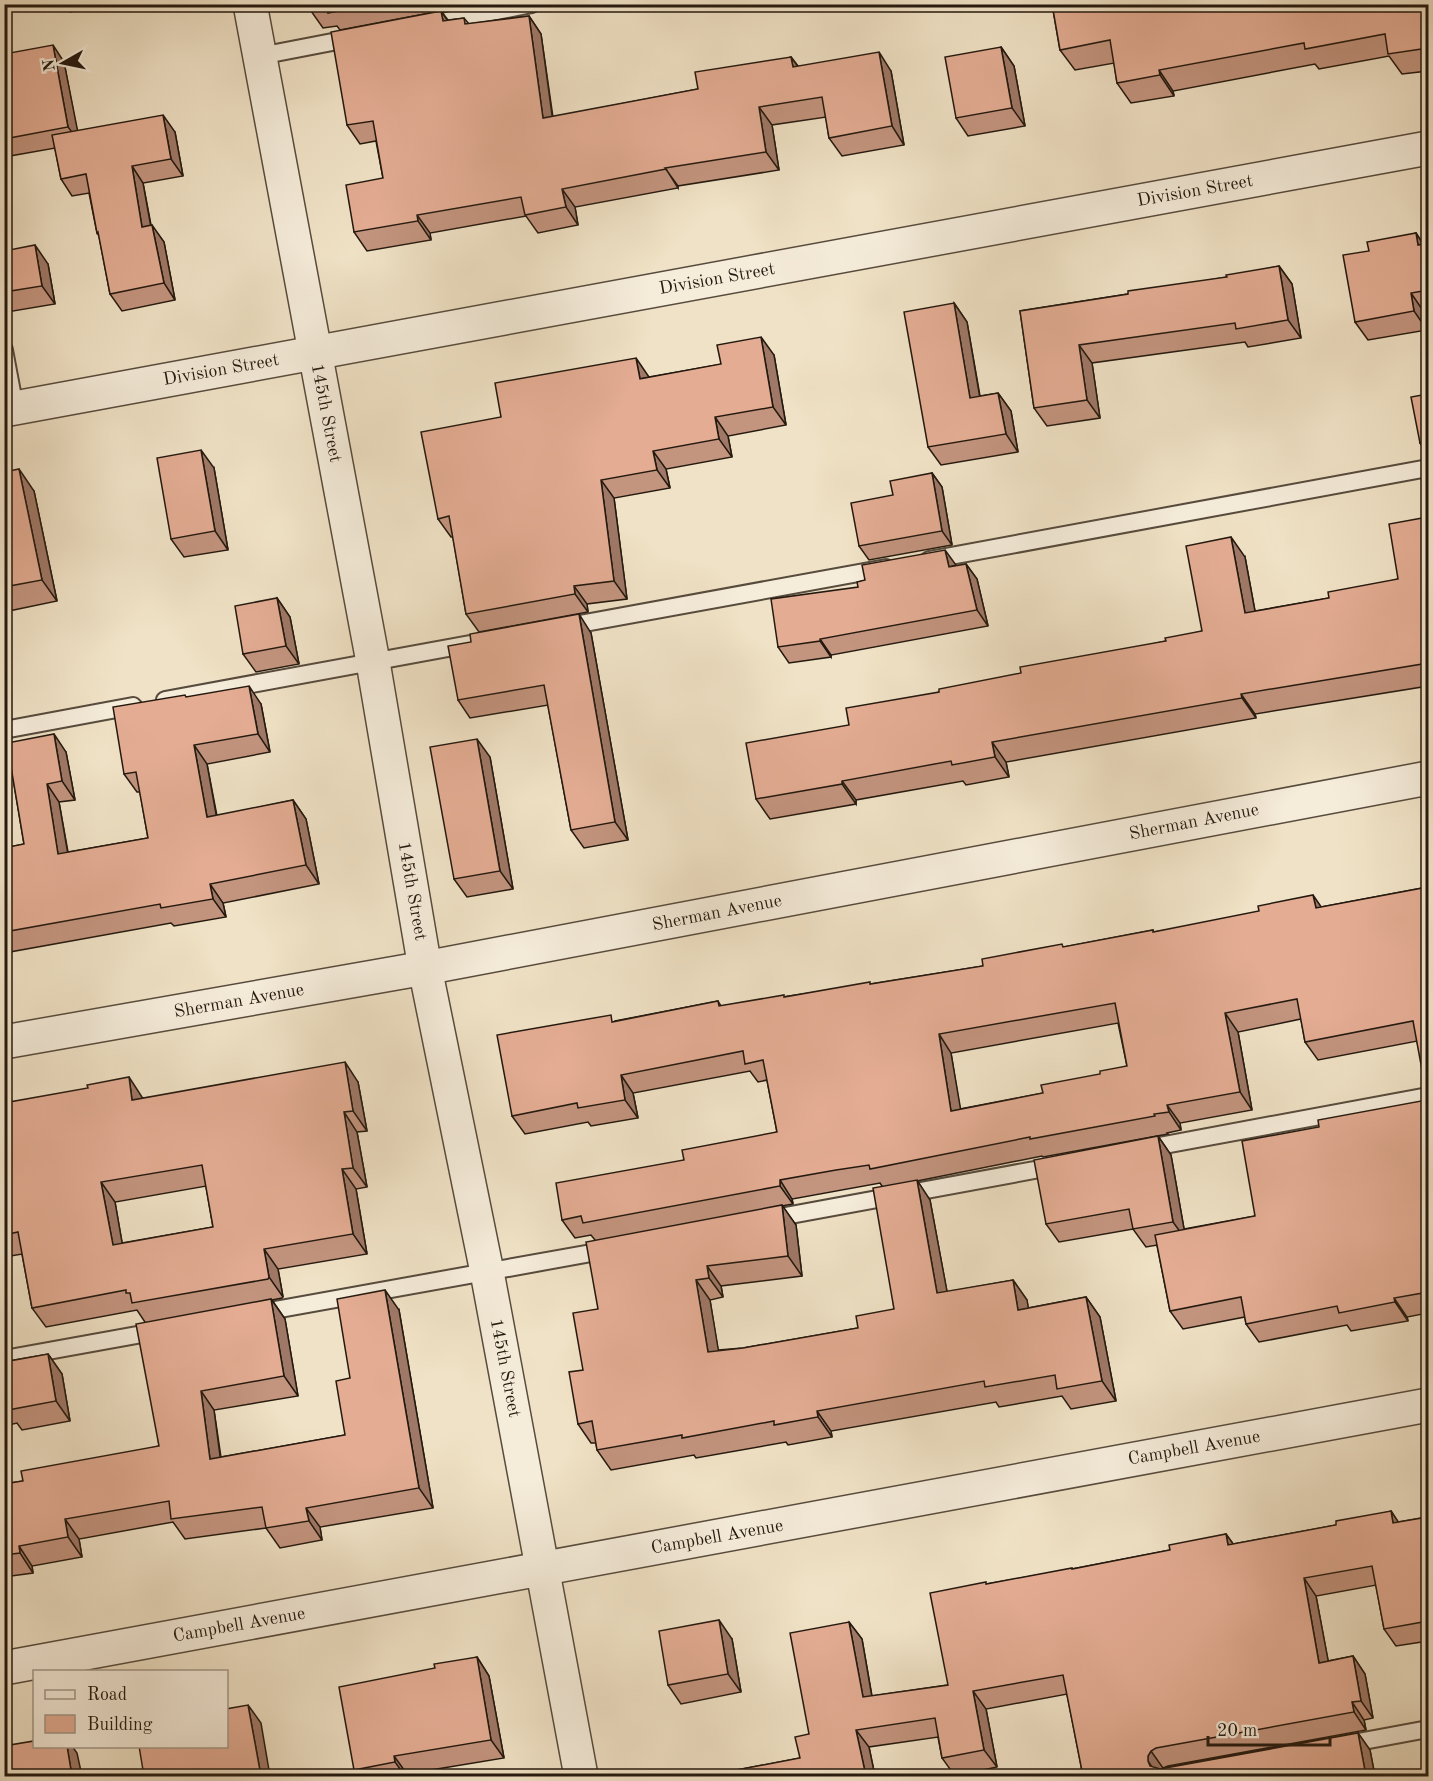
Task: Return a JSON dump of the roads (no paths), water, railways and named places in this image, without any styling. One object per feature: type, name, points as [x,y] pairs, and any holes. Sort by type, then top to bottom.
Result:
[{"type":"street","name":"145th Street","points":[[250,4],[373,662],[425,968],[487,1272],[581,1776]]},
{"type":"street","name":"Division Street","points":[[10,409],[1428,148]]},
{"type":"street","name":"Sherman Avenue","points":[[4,1042],[425,968],[1428,778]]},
{"type":"street","name":"Campbell Avenue","points":[[4,1668],[1428,1405]]},
{"type":"lane","points":[[407,28],[532,4]]},
{"type":"lane","points":[[260,56],[373,34]]},
{"type":"lane","points":[[4,350],[10,409]]},
{"type":"lane","points":[[549,630],[1428,468]]},
{"type":"lane","points":[[4,730],[490,641]]},
{"type":"lane","points":[[1122,1153],[1428,1096]]},
{"type":"lane","points":[[758,1222],[1075,1162]]},
{"type":"lane","points":[[240,1317],[628,1246]]},
{"type":"lane","points":[[4,1359],[169,1329]]},
{"type":"lane","points":[[1323,1749],[1428,1729]]}]
